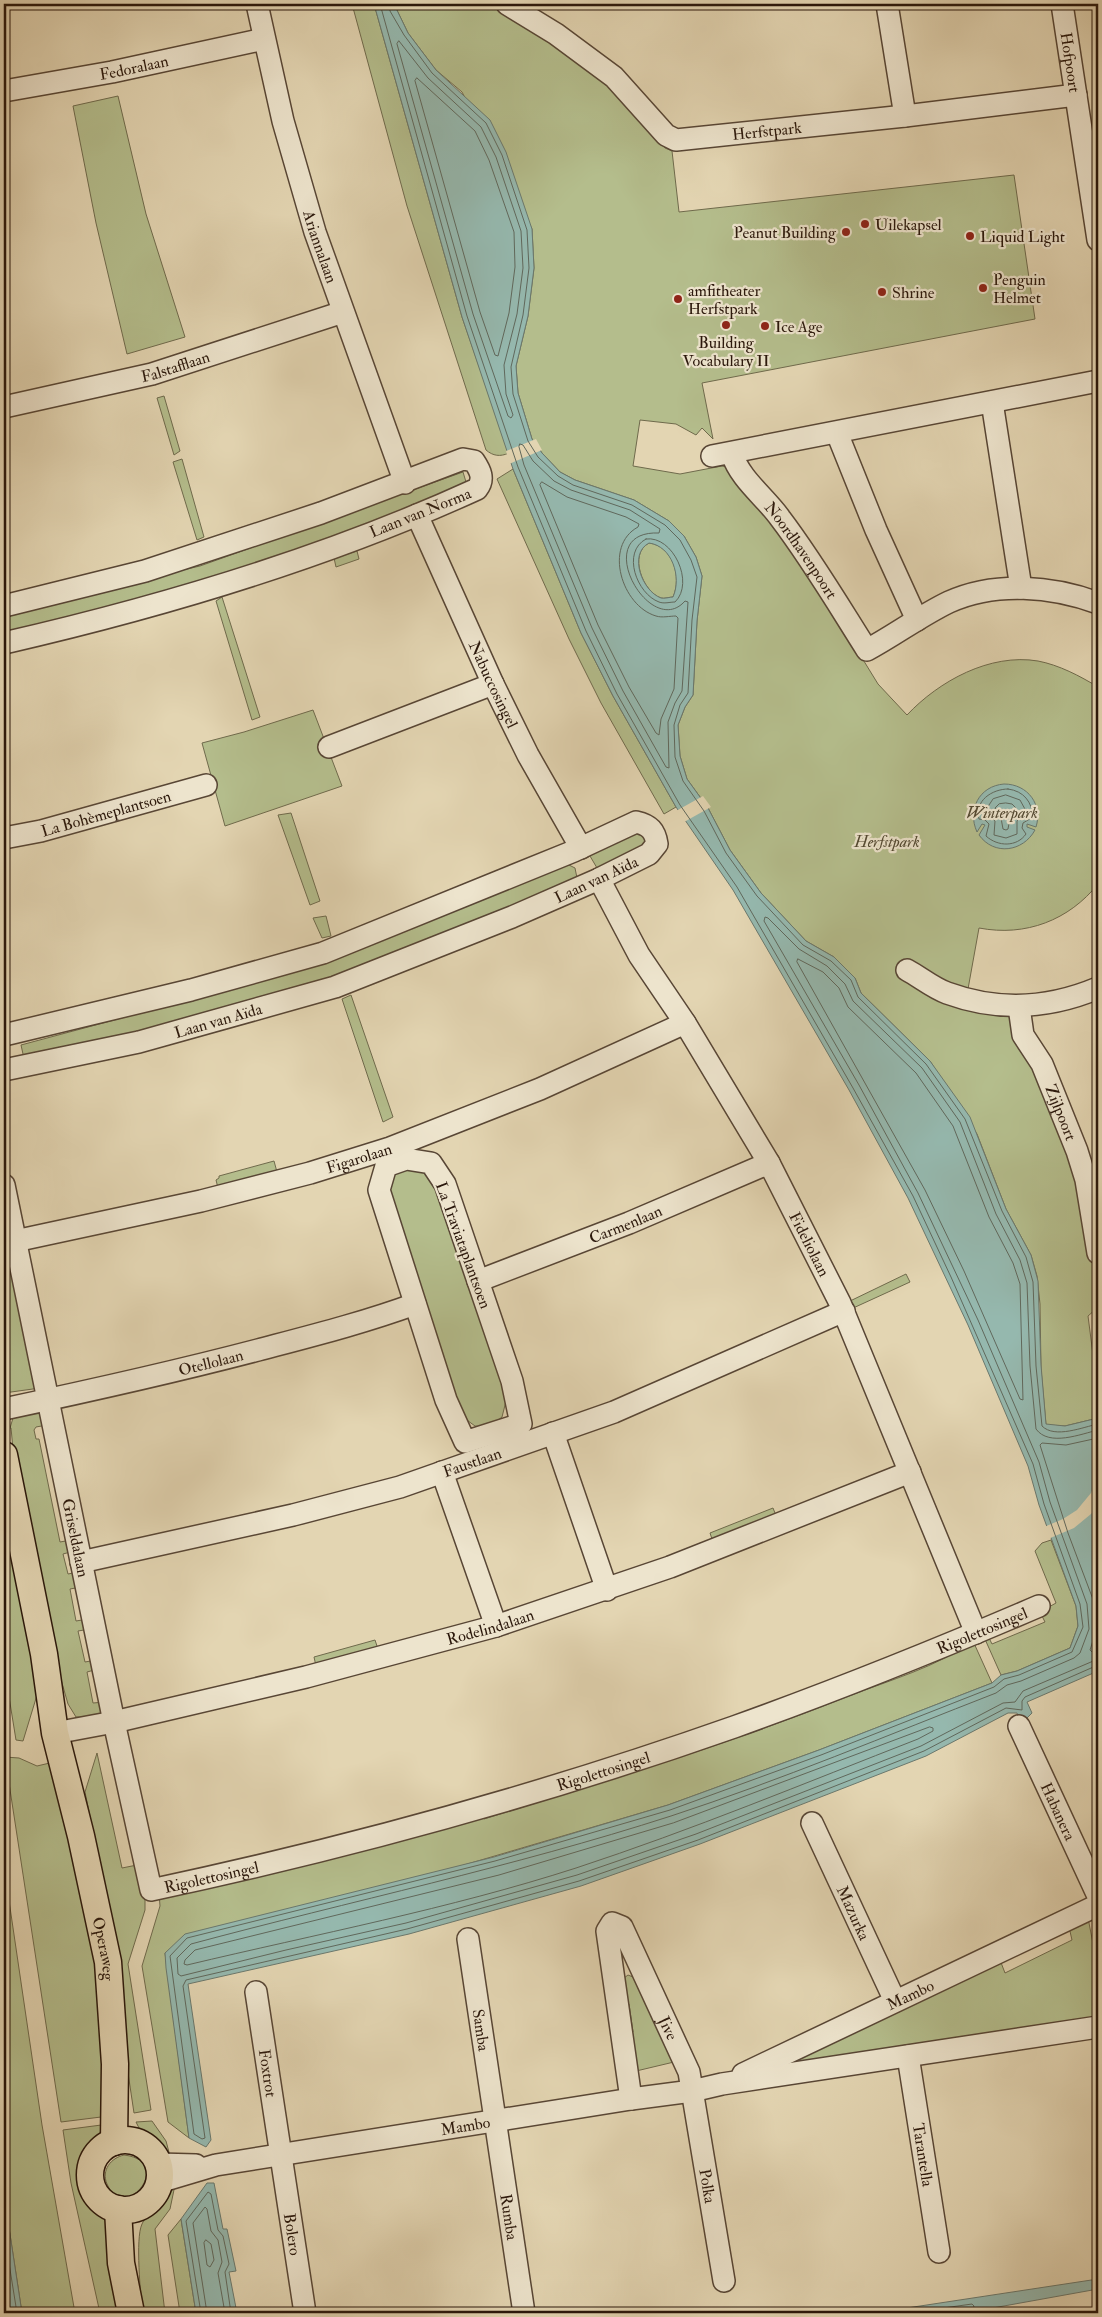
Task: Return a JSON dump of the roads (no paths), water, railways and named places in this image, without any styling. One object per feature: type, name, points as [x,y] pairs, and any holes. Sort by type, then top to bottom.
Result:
[{"type":"main road","name":"Operaweg","points":[[4,1455],[108,1962],[115,2064],[124,2084],[123,2141]]},
{"type":"main road","points":[[123,2141],[149,2149],[159,2173],[151,2198],[127,2208],[107,2204],[93,2188],[91,2177],[92,2166],[96,2156],[104,2148],[123,2141]]},
{"type":"main road","points":[[127,2208],[122,2263],[128,2287],[131,2313]]},
{"type":"street","name":"Ariannalaan","points":[[257,4],[284,121],[315,232],[405,483]]},
{"type":"street","name":"Herfstpark","points":[[507,4],[556,34],[614,77],[666,135],[676,140],[905,116],[1076,95]]},
{"type":"street","points":[[888,4],[905,116]]},
{"type":"street","name":"Hofpoort","points":[[1062,4],[1076,95],[1094,188],[1098,240]]},
{"type":"street","name":"Fedoralaan","points":[[4,92],[112,72],[264,39]]},
{"type":"street","name":"Falstafflaan","points":[[4,407],[131,380],[343,312]]},
{"type":"street","name":"Noordhavenpoort","points":[[916,620],[867,650],[785,525],[735,463],[722,455],[1098,381]]},
{"type":"street","points":[[992,402],[1021,588]]},
{"type":"street","points":[[837,433],[876,530],[916,620],[964,597],[988,591],[1021,588],[1061,592],[1098,603]]},
{"type":"street","name":"Laan van Norma","points":[[4,606],[145,571],[221,548],[405,483],[463,459],[474,461],[481,473],[480,485],[477,489],[337,546],[208,590],[4,644]]},
{"type":"street","name":"Nabuccosingel","points":[[417,515],[493,684],[528,755],[581,848]]},
{"type":"street","points":[[329,746],[493,684]]},
{"type":"street","name":"La Bohèmeplantsoen","points":[[4,838],[41,831],[206,785]]},
{"type":"street","name":"Laan van Aïda","points":[[4,1035],[191,990],[323,954],[581,848],[636,822],[650,826],[655,834],[657,844],[649,854],[599,879],[503,920],[335,987],[139,1042],[11,1068]]},
{"type":"street","name":"Fideliolaan","points":[[599,879],[639,955],[685,1023],[768,1163],[844,1311],[976,1633]]},
{"type":"street","points":[[907,970],[946,993],[1019,1007],[1070,999],[1098,988]]},
{"type":"street","name":"Zijlpoort","points":[[1019,1007],[1023,1035],[1042,1064],[1077,1151],[1086,1180],[1098,1253]]},
{"type":"street","name":"Figarolaan","points":[[15,1241],[97,1225],[210,1199],[310,1173],[390,1148],[540,1089],[685,1023]]},
{"type":"street","name":"La Traviataplantsoen","points":[[406,1159],[431,1163],[445,1184],[478,1280],[512,1381],[521,1424],[465,1442],[452,1412],[415,1304],[379,1190],[386,1166],[406,1159]]},
{"type":"street","name":"Carmenlaan","points":[[478,1280],[629,1223],[768,1163]]},
{"type":"street","name":"Griseldalaan","points":[[4,1185],[114,1722],[151,1890]]},
{"type":"street","name":"Otellolaan","points":[[4,1409],[137,1381],[362,1323],[415,1304]]},
{"type":"street","name":"Faustlaan","points":[[81,1562],[307,1512],[400,1487],[631,1405],[844,1311]]},
{"type":"street","points":[[553,1433],[607,1590]]},
{"type":"street","points":[[442,1472],[496,1626]]},
{"type":"street","name":"Rodelindalaan","points":[[62,1732],[114,1722],[311,1676],[496,1626],[607,1590],[670,1567],[910,1472]]},
{"type":"street","name":"Rigolettosingel","points":[[151,1890],[377,1836],[527,1794],[734,1727],[976,1633],[1039,1606]]},
{"type":"street","name":"Habanera","points":[[1019,1726],[1098,1896]]},
{"type":"street","name":"Mazurka","points":[[812,1823],[895,2001]]},
{"type":"street","name":"Mambo","points":[[722,2084],[1098,1905]]},
{"type":"street","name":"Jive","points":[[631,2098],[607,1932],[612,1923],[622,1927],[689,2072],[692,2091]]},
{"type":"street","name":"Samba","points":[[468,1939],[496,2122]]},
{"type":"street","points":[[614,1976],[641,1968]]},
{"type":"street","name":"Foxtrot","points":[[256,1992],[281,2154]]},
{"type":"street","name":"Mambo","points":[[159,2173],[496,2122],[631,2098],[692,2091],[722,2084],[1098,2027]]},
{"type":"street","name":"Tarantella","points":[[908,2056],[939,2252]]},
{"type":"street","name":"Polka","points":[[692,2091],[724,2281]]},
{"type":"street","name":"Rumba","points":[[496,2122],[524,2313]]},
{"type":"street","name":"Bolero","points":[[281,2154],[305,2313]]},
{"type":"water","points":[[374,4],[394,4],[408,33],[436,70],[490,120],[506,152],[532,229],[534,268],[528,316],[516,366],[518,393],[532,439],[560,472],[575,480],[634,500],[669,521],[684,536],[696,557],[702,576],[697,621],[693,695],[685,707],[678,725],[680,756],[687,779],[708,808],[730,850],[761,893],[806,941],[834,957],[855,978],[861,993],[930,1061],[970,1117],[1006,1209],[1031,1255],[1038,1281],[1041,1365],[1046,1424],[1065,1426],[1098,1418],[1098,1671],[1027,1702],[1032,1713],[1021,1724],[1017,1713],[1008,1713],[926,1756],[700,1844],[581,1886],[409,1934],[188,1984],[211,2140],[206,2147],[189,2138],[166,1968],[165,1953],[185,1934],[494,1857],[668,1805],[819,1750],[992,1683],[1001,1675],[1017,1671],[1070,1648],[1078,1626],[1076,1606],[1039,1505],[1028,1466],[968,1325],[908,1198],[849,1090],[733,890],[676,807],[613,696],[581,633],[513,469],[462,317]],"holes":[[[649,543],[657,545],[664,550],[673,564],[676,581],[673,597],[662,598],[654,594],[648,588],[640,572],[639,555],[643,548]]]},
{"type":"water","points":[[1004,784],[1020,788],[1032,797],[1038,819],[1036,827],[1027,824],[1027,827],[1035,830],[1030,837],[1016,847],[1008,849],[992,846],[985,842],[979,835],[985,825],[982,824],[977,832],[973,815],[977,800],[982,794],[988,789]]},
{"type":"water","points":[[207,2183],[214,2183],[223,2229],[227,2229],[236,2271],[229,2272],[237,2313],[196,2313],[181,2219]]},
{"type":"water","points":[[4,2195],[22,2313],[7,2313],[4,2293]]},
{"type":"water","points":[[1098,2279],[1098,2289],[965,2313],[874,2313]]},
{"type":"place","name":"Uilekapsel","points":[[865,224]]},
{"type":"place","name":"Peanut Building","points":[[846,232]]},
{"type":"place","name":"Liquid Light","points":[[970,236]]},
{"type":"place","name":"Penguin Helmet","points":[[983,288]]},
{"type":"place","name":"Shrine","points":[[882,292]]},
{"type":"place","name":"amfitheater Herfstpark","points":[[678,299]]},
{"type":"place","name":"Building Vocabulary II","points":[[726,325]]},
{"type":"place","name":"Ice Age","points":[[765,326]]},
{"type":"park label","name":"Winterpark","points":[[1002,812]]}]
